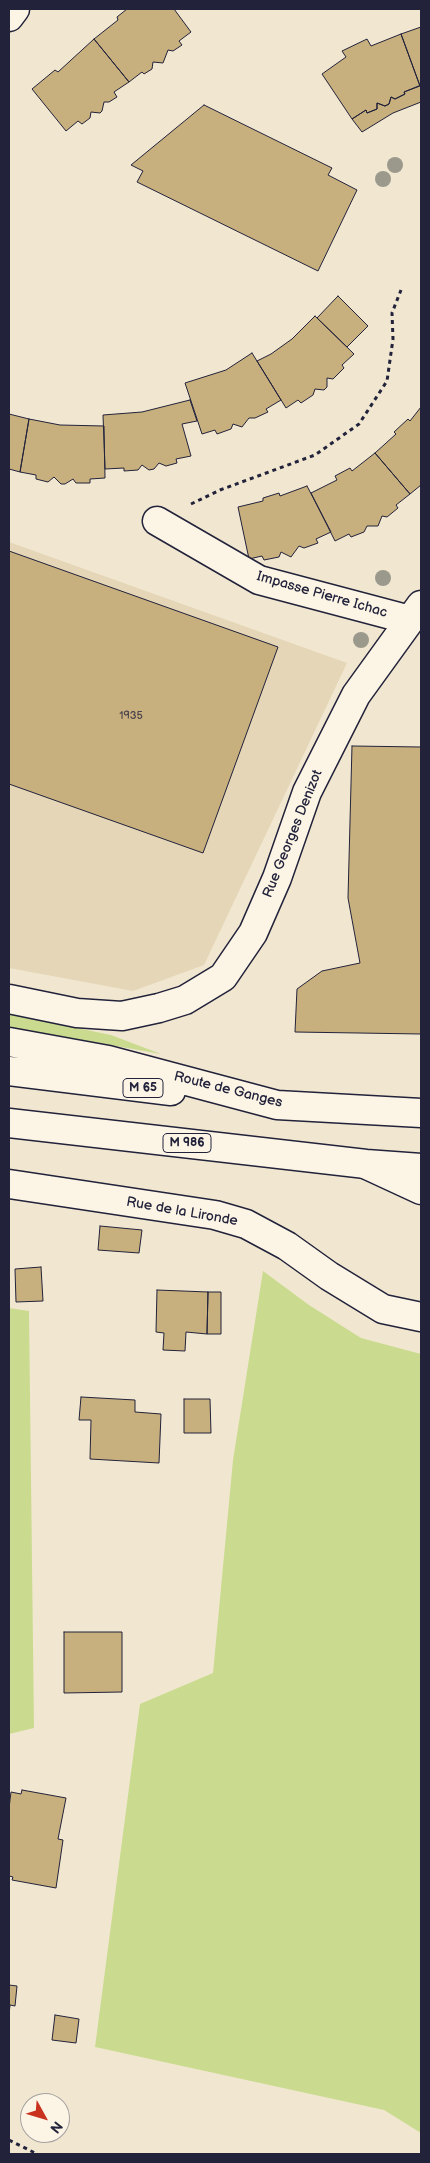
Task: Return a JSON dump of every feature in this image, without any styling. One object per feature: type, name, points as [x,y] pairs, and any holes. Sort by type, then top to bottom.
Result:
[{"type":"main road","points":[[9,17],[15,9]]},
{"type":"main road","name":"Impasse Pierre Ichac","points":[[156,521],[259,580],[416,612]]},
{"type":"main road","name":"Rue Georges Denizot","points":[[9,999],[77,1013],[122,1016],[185,1000],[223,977],[253,933],[277,878],[307,792],[356,695],[416,612]]},
{"type":"main road","name":"Route de Ganges","points":[[9,1042],[108,1060],[277,1105],[421,1113]]},
{"type":"main road","name":"M 65","points":[[9,1071],[277,1105]]},
{"type":"main road","name":"M 986","points":[[9,1124],[201,1144],[366,1164],[421,1168]]},
{"type":"main road","points":[[366,1164],[421,1190]]},
{"type":"main road","name":"Rue de la Lironde","points":[[9,1184],[215,1215],[246,1224],[288,1246],[329,1276],[383,1309],[421,1317]]},
{"type":"path","points":[[156,521],[220,490],[314,455],[358,424],[387,381],[394,338],[392,313],[401,290]]},
{"type":"path","points":[[9,2140],[37,2154]]},
{"type":"shaded area","points":[[9,542],[347,663],[204,965],[133,991],[9,968]]},
{"type":"green space","points":[[9,1014],[111,1035],[161,1054],[9,1027]]},
{"type":"green space","points":[[263,1271],[309,1305],[361,1338],[421,1354],[421,2133],[384,2110],[95,2047],[140,1704],[213,1673],[233,1460]]},
{"type":"green space","points":[[9,1308],[29,1311],[34,1728],[9,1734]]},
{"type":"building","points":[[127,9],[174,9],[191,32],[179,41],[182,45],[173,51],[168,50],[163,63],[153,62],[152,69],[144,74],[142,72],[129,82],[94,39],[118,20],[117,17]]},
{"type":"building","points":[[421,27],[421,85],[420,86],[401,34]]},
{"type":"building","points":[[401,34],[420,86],[404,92],[405,94],[395,99],[391,97],[389,104],[385,106],[377,103],[377,109],[367,113],[366,110],[352,119],[322,74],[346,57],[342,51],[367,39],[371,46]]},
{"type":"building","points":[[94,39],[129,82],[114,92],[117,97],[109,102],[104,102],[100,113],[91,112],[90,118],[82,124],[78,121],[66,131],[32,89],[55,70],[58,72]]},
{"type":"building","points":[[421,85],[421,102],[393,113],[362,132],[352,119],[366,110],[367,113],[377,109],[377,103],[385,106],[389,104],[391,97],[395,99],[405,94],[404,92]]},
{"type":"building","points":[[204,105],[332,168],[328,175],[357,190],[318,271],[137,182],[143,171],[131,165]]},
{"type":"building","points":[[338,296],[368,326],[347,347],[317,318]]},
{"type":"building","points":[[315,316],[354,354],[342,365],[344,368],[333,379],[327,378],[327,387],[324,390],[315,389],[313,395],[301,403],[298,400],[286,408],[257,361],[271,354],[292,339]]},
{"type":"building","points":[[252,353],[281,400],[266,409],[268,412],[255,418],[249,418],[242,427],[233,424],[231,429],[217,434],[215,430],[202,434],[185,383],[226,370]]},
{"type":"building","points":[[190,400],[197,421],[182,424],[191,456],[176,459],[177,463],[166,466],[159,463],[154,469],[149,470],[142,465],[138,470],[124,471],[124,468],[105,469],[103,415],[142,412]]},
{"type":"building","points":[[421,407],[421,485],[410,494],[375,453],[396,434],[394,432],[408,419],[410,421]]},
{"type":"building","points":[[9,414],[29,419],[20,472],[9,469]]},
{"type":"building","points":[[29,419],[60,425],[104,426],[105,478],[90,479],[90,483],[76,483],[73,479],[65,484],[61,484],[54,477],[48,482],[36,479],[36,475],[20,472]]},
{"type":"building","points":[[375,453],[410,494],[396,505],[398,508],[387,517],[382,516],[378,526],[367,526],[364,532],[351,537],[349,534],[335,541],[311,493],[337,480],[335,476],[350,468],[352,471]]},
{"type":"building","points":[[307,486],[331,532],[316,539],[318,543],[304,548],[299,546],[291,557],[281,552],[279,557],[264,560],[262,556],[249,559],[238,507],[263,501],[263,498],[279,493],[280,496]]},
{"type":"building","points":[[9,551],[278,647],[203,853],[9,784]]},
{"type":"building","points":[[352,746],[421,747],[421,1034],[295,1032],[297,989],[322,971],[360,963],[348,898]]},
{"type":"building","points":[[100,1226],[142,1230],[139,1253],[98,1250]]},
{"type":"building","points":[[41,1267],[43,1301],[16,1302],[15,1269]]},
{"type":"building","points":[[157,1290],[208,1292],[207,1334],[186,1332],[185,1351],[163,1350],[164,1333],[156,1332]]},
{"type":"building","points":[[208,1292],[221,1292],[221,1334],[207,1334]]},
{"type":"building","points":[[81,1397],[135,1400],[135,1412],[161,1414],[159,1463],[90,1459],[91,1420],[79,1420]]},
{"type":"building","points":[[184,1399],[210,1399],[211,1433],[184,1433]]},
{"type":"building","points":[[64,1632],[122,1632],[122,1692],[64,1693]]},
{"type":"building","points":[[22,1790],[66,1798],[58,1839],[63,1840],[56,1888],[12,1880],[13,1877],[9,1876],[9,1808],[11,1792],[21,1794]]},
{"type":"building","points":[[9,1985],[17,1986],[15,2006],[10,2005],[9,2015]]},
{"type":"building","points":[[55,2015],[79,2019],[76,2043],[52,2040]]}]
